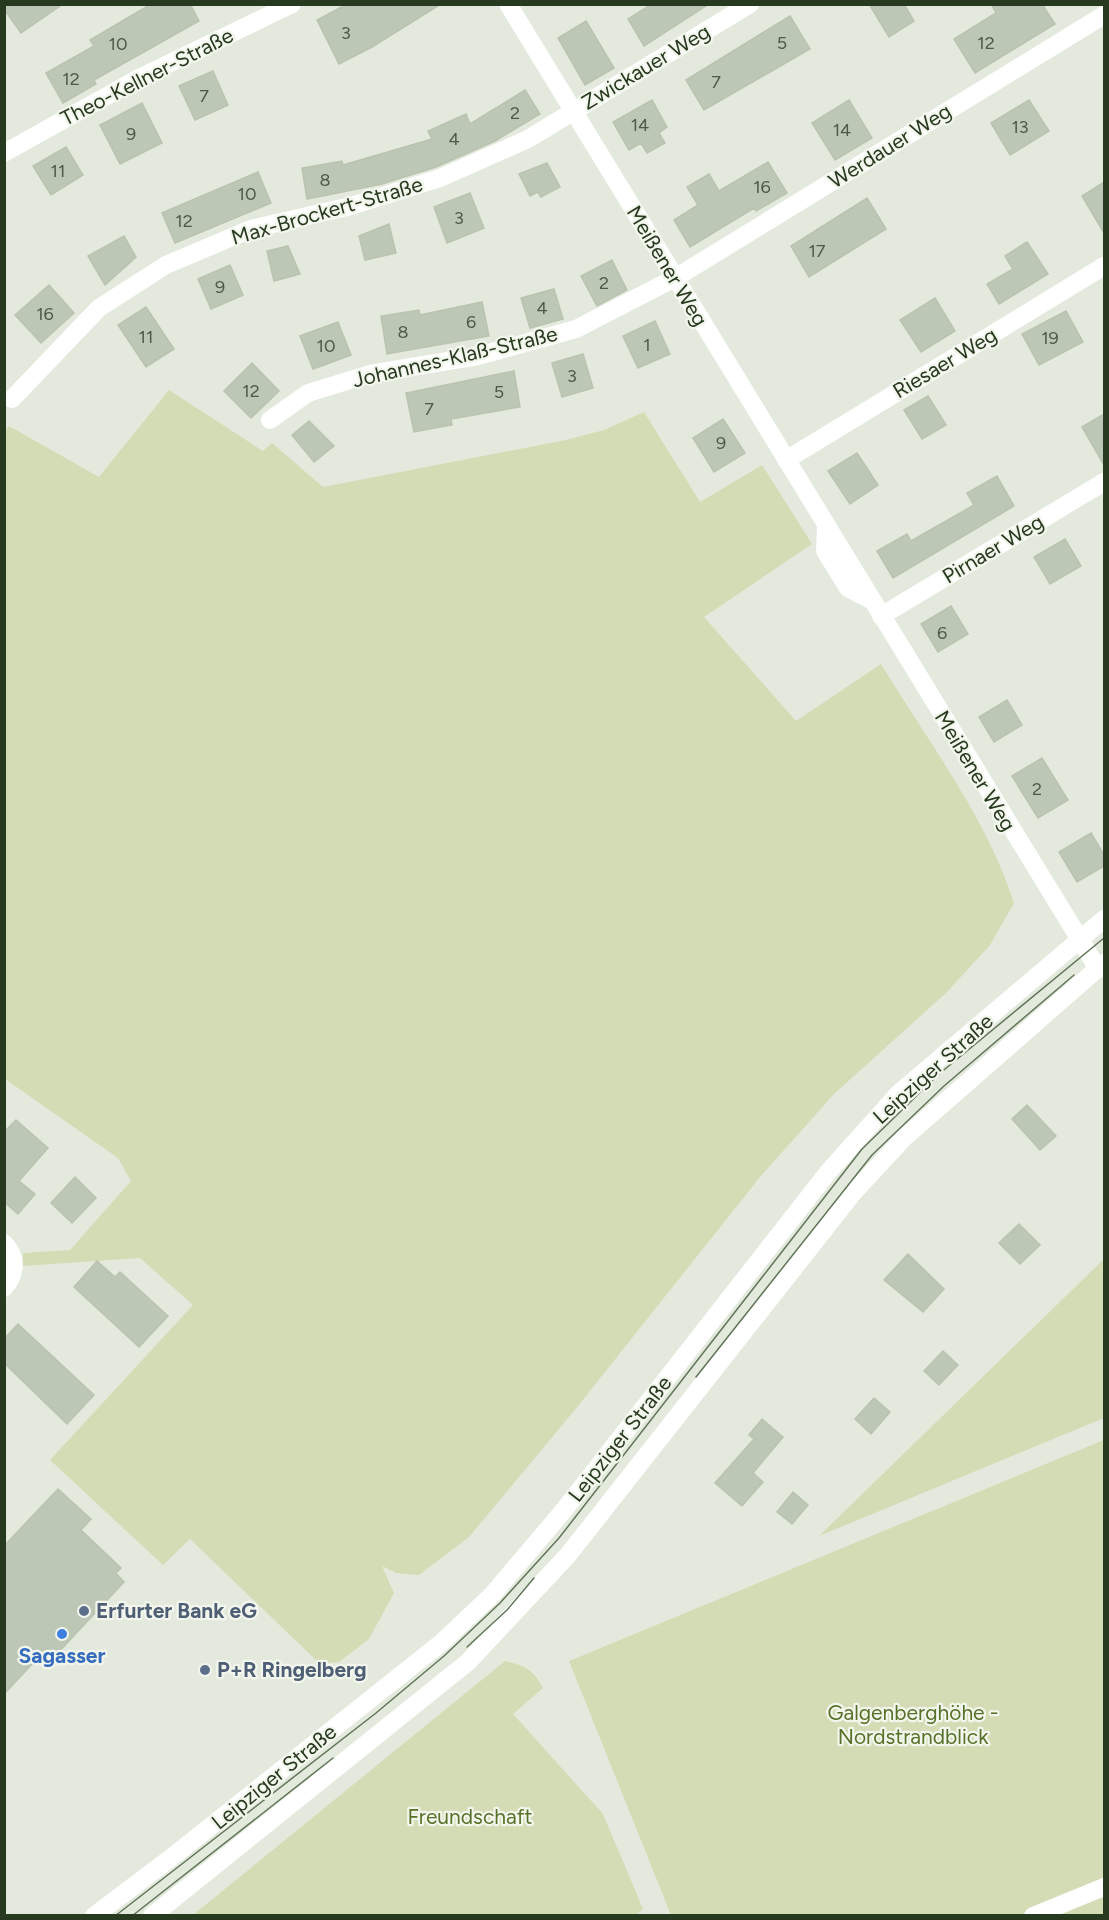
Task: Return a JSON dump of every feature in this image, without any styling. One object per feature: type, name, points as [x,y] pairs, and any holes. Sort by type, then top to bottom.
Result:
[{"type":"street","name":"Theo-Kellner-Straße","points":[[4,153],[139,78],[292,4]]},
{"type":"street","name":"Meißener Weg","points":[[508,4],[826,527],[825,551],[848,588],[871,600],[1079,942],[1101,966]]},
{"type":"street","name":"Zwickauer Weg","points":[[573,111],[750,4]]},
{"type":"street","name":"Werdauer Weg","points":[[675,278],[1104,15]]},
{"type":"street","name":"Max-Brockert-Straße","points":[[12,399],[99,308],[166,265],[251,229],[351,206],[440,178],[528,139],[573,111]]},
{"type":"street","name":"Riesaer Weg","points":[[786,460],[1104,266]]},
{"type":"street","name":"Johannes-Klaß-Straße","points":[[270,420],[308,393],[370,374],[478,356],[576,329],[675,278]]},
{"type":"street","name":"Pirnaer Weg","points":[[880,616],[1104,482]]},
{"type":"street","name":"Leipziger Straße","points":[[94,1916],[172,1857],[441,1643],[492,1595],[564,1510],[837,1162],[899,1094],[1104,919]]},
{"type":"street","name":"Leipziger Straße","points":[[152,1916],[468,1662],[568,1555],[853,1193],[905,1137],[1101,966]]},
{"type":"street","points":[[4,1243],[14,1260],[13,1279],[4,1288]]},
{"type":"street","points":[[1033,1916],[1104,1887]]},
{"type":"green space","points":[[169,390],[263,451],[272,443],[323,487],[566,440],[604,430],[644,412],[700,502],[762,465],[812,544],[704,617],[796,721],[881,664],[973,811],[1003,873],[1014,903],[990,945],[946,993],[834,1094],[760,1177],[578,1406],[469,1537],[419,1575],[396,1573],[382,1566],[394,1593],[369,1639],[339,1662],[320,1664],[190,1539],[163,1565],[50,1460],[193,1305],[140,1258],[23,1266],[23,1253],[70,1250],[131,1181],[118,1158],[5,1079],[5,431],[9,426],[99,477]]},
{"type":"green space","points":[[1104,1259],[1104,1418],[819,1536]]},
{"type":"green space","name":"Galgenberghöhe - Nordstrandblick","points":[[1104,1440],[1104,1915],[671,1915],[569,1661]]},
{"type":"green space","name":"Freundschaft","points":[[505,1661],[528,1669],[543,1688],[513,1714],[603,1814],[643,1909],[635,1916],[193,1915]]},
{"type":"building","points":[[4,4],[63,4],[21,33],[4,9]]},
{"type":"building","points":[[151,4],[190,4],[199,21],[94,80],[96,84],[63,103],[46,73],[94,46],[90,40]]},
{"type":"building","points":[[347,4],[441,4],[372,47],[339,64],[317,20]]},
{"type":"building","points":[[652,4],[709,4],[644,46],[628,19]]},
{"type":"building","points":[[869,4],[904,4],[914,21],[889,37]]},
{"type":"building","points":[[991,4],[1042,4],[1055,24],[975,73],[954,39],[996,13]]},
{"type":"building","points":[[790,16],[810,49],[704,110],[686,80]]},
{"type":"building","points":[[586,21],[614,68],[585,85],[558,38]]},
{"type":"building","points":[[213,71],[228,105],[195,120],[179,86]]},
{"type":"building","points":[[525,90],[540,114],[495,141],[436,167],[382,184],[307,199],[302,168],[342,161],[343,165],[432,139],[428,131],[466,114],[470,124]]},
{"type":"building","points":[[652,100],[667,127],[659,133],[665,143],[647,153],[641,143],[629,150],[613,122]]},
{"type":"building","points":[[849,100],[872,138],[835,160],[812,123]]},
{"type":"building","points":[[1029,100],[1049,131],[1010,155],[991,123]]},
{"type":"building","points":[[142,103],[162,143],[120,164],[100,125]]},
{"type":"building","points":[[66,147],[83,175],[51,195],[33,166]]},
{"type":"building","points":[[768,162],[787,193],[756,211],[754,208],[690,247],[674,220],[698,205],[687,187],[709,174],[719,191]]},
{"type":"building","points":[[547,163],[560,187],[541,197],[538,192],[530,196],[519,174]]},
{"type":"building","points":[[258,172],[271,203],[175,243],[162,213]]},
{"type":"building","points":[[1104,182],[1104,233],[1082,196]]},
{"type":"building","points":[[470,193],[484,228],[447,243],[434,207]]},
{"type":"building","points":[[867,198],[886,229],[809,277],[791,246]]},
{"type":"building","points":[[389,224],[396,253],[365,260],[359,236]]},
{"type":"building","points":[[124,236],[136,257],[105,285],[88,256]]},
{"type":"building","points":[[1027,242],[1048,274],[999,304],[987,284],[1013,269],[1005,256]]},
{"type":"building","points":[[288,246],[300,274],[274,281],[267,251]]},
{"type":"building","points":[[612,260],[627,290],[597,306],[581,276]]},
{"type":"building","points":[[230,265],[243,295],[211,309],[198,279]]},
{"type":"building","points":[[49,285],[74,313],[41,343],[15,315]]},
{"type":"building","points":[[554,289],[563,319],[530,328],[521,298]]},
{"type":"building","points":[[935,298],[955,331],[921,352],[900,320]]},
{"type":"building","points":[[482,302],[489,336],[387,354],[381,316],[419,310],[420,315]]},
{"type":"building","points":[[146,307],[174,349],[146,367],[118,325]]},
{"type":"building","points":[[1066,311],[1083,342],[1039,365],[1022,334]]},
{"type":"building","points":[[655,321],[670,354],[638,368],[623,336]]},
{"type":"building","points":[[338,322],[351,355],[313,369],[300,336]]},
{"type":"building","points":[[583,354],[593,388],[562,397],[552,363]]},
{"type":"building","points":[[252,363],[279,391],[251,418],[224,391]]},
{"type":"building","points":[[514,371],[520,407],[451,419],[452,425],[414,432],[406,393]]},
{"type":"building","points":[[928,396],[946,425],[922,439],[904,410]]},
{"type":"building","points":[[1104,414],[1104,465],[1082,427]]},
{"type":"building","points":[[723,419],[745,453],[714,472],[693,438]]},
{"type":"building","points":[[309,421],[334,446],[314,462],[292,435]]},
{"type":"building","points":[[857,453],[878,485],[850,504],[828,471]]},
{"type":"building","points":[[997,476],[1014,506],[893,578],[877,551],[907,534],[911,541],[974,505],[967,493]]},
{"type":"building","points":[[1065,539],[1081,566],[1050,584],[1034,557]]},
{"type":"building","points":[[951,606],[968,634],[938,652],[921,624]]},
{"type":"building","points":[[1007,700],[1022,725],[994,742],[979,717]]},
{"type":"building","points":[[1042,758],[1068,800],[1038,818],[1012,776]]},
{"type":"building","points":[[1091,833],[1104,855],[1104,866],[1077,882],[1059,852]]},
{"type":"building","points":[[1027,1105],[1056,1136],[1040,1150],[1012,1119]]},
{"type":"building","points":[[16,1120],[48,1148],[19,1181],[35,1194],[18,1214],[4,1202],[4,1132]]},
{"type":"building","points":[[75,1177],[96,1198],[72,1223],[51,1203]]},
{"type":"building","points":[[1019,1224],[1040,1245],[1020,1264],[999,1243]]},
{"type":"building","points":[[908,1254],[944,1289],[923,1312],[884,1280]]},
{"type":"building","points":[[97,1261],[115,1277],[120,1272],[168,1316],[139,1347],[74,1287]]},
{"type":"building","points":[[18,1324],[94,1395],[67,1424],[4,1363],[4,1339]]},
{"type":"building","points":[[943,1351],[958,1365],[939,1385],[924,1371]]},
{"type":"building","points":[[874,1398],[890,1412],[871,1434],[855,1419]]},
{"type":"building","points":[[762,1419],[783,1437],[753,1473],[763,1482],[742,1506],[715,1483],[754,1439],[749,1435]]},
{"type":"building","points":[[58,1489],[91,1519],[81,1530],[121,1568],[116,1573],[124,1582],[55,1656],[47,1648],[4,1694],[4,1546]]},
{"type":"building","points":[[793,1492],[808,1505],[792,1524],[777,1512]]},
{"type":"tram line","points":[[115,1916],[376,1713],[444,1656],[500,1603],[559,1538],[862,1149],[939,1074],[1104,938]]},
{"type":"tram line","points":[[696,1377],[872,1155],[944,1086],[1074,975]]},
{"type":"tram line","points":[[467,1647],[507,1610],[534,1578]]},
{"type":"tram line","points":[[132,1916],[333,1758]]},
{"type":"place","name":"Erfurter Bank eG","points":[[84,1611]]},
{"type":"place","name":"Sagasser","points":[[62,1634]]},
{"type":"place","name":"P+R Ringelberg","points":[[205,1670]]}]
